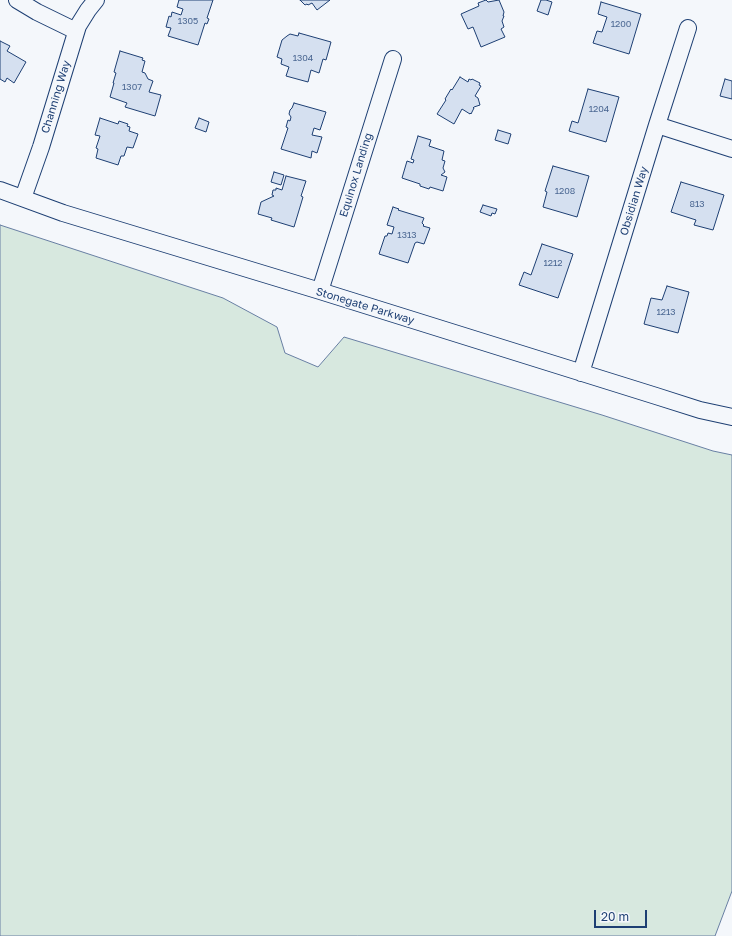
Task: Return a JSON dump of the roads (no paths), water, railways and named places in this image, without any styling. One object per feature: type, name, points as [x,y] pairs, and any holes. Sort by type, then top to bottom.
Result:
[{"type":"street","points":[[17,0],[37,12],[76,31]]},
{"type":"street","name":"Channing Way","points":[[23,198],[41,147],[76,31],[88,10],[96,0]]},
{"type":"street","name":"Obsidian Way","points":[[581,373],[688,28]]},
{"type":"street","name":"Equinox Landing","points":[[320,291],[393,60]]},
{"type":"street","points":[[657,126],[732,149]]},
{"type":"street","name":"Stonegate Parkway","points":[[0,190],[63,213],[320,291],[700,410],[732,417]]}]
